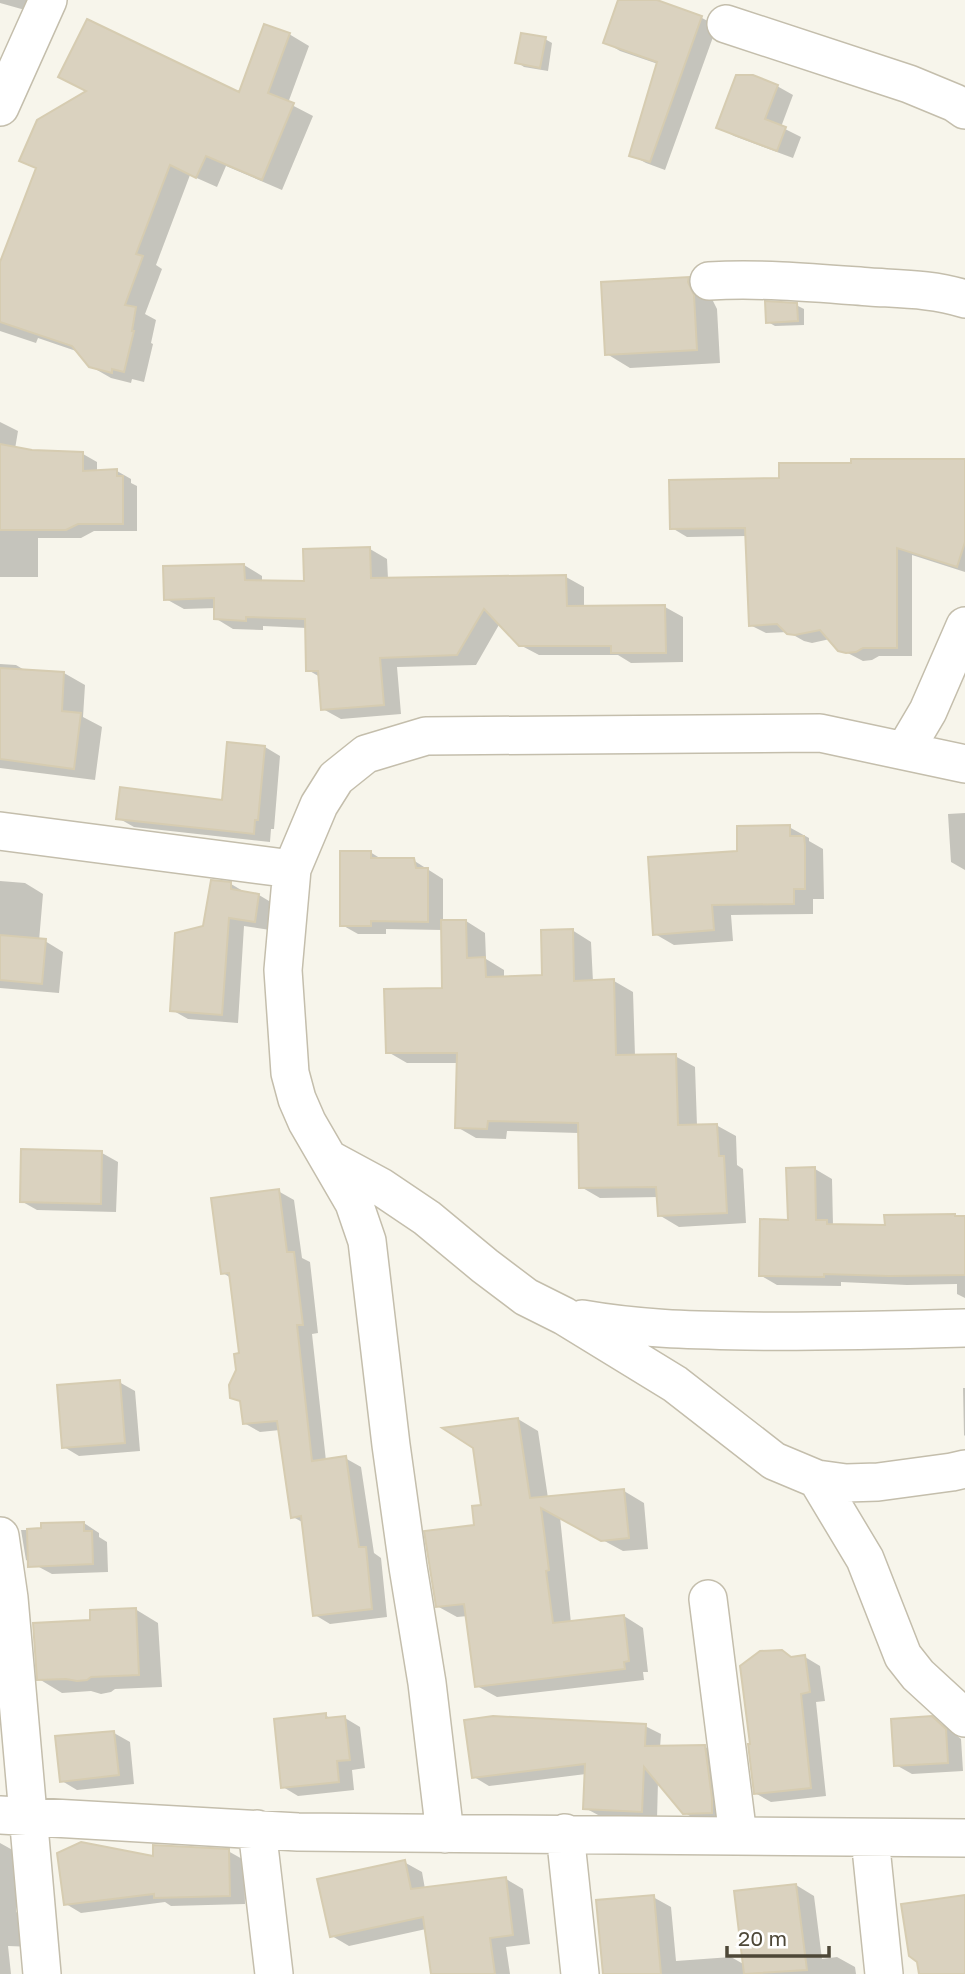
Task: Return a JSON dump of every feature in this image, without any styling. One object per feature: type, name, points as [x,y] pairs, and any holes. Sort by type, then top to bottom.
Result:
[{"type":"street","points":[[0,107],[48,0]]},
{"type":"street","points":[[726,23],[909,84],[956,103],[965,110]]},
{"type":"street","points":[[709,281],[779,281],[858,286],[944,293],[965,299]]},
{"type":"street","points":[[905,750],[928,711],[965,626]]},
{"type":"street","points":[[445,1834],[427,1683],[391,1445],[367,1241],[354,1203],[307,1122],[290,1073],[283,970],[292,869],[319,805],[336,778],[366,754],[426,736],[820,733],[965,764]]},
{"type":"street","points":[[0,831],[292,869]]},
{"type":"street","points":[[331,1160],[428,1217],[526,1297],[564,1315],[675,1384],[774,1461],[817,1479],[846,1483],[878,1482],[965,1469]]},
{"type":"street","points":[[564,1315],[663,1330],[830,1332],[965,1328]]},
{"type":"street","points":[[817,1479],[865,1559],[902,1656],[918,1675],[965,1718]]},
{"type":"street","points":[[0,1536],[9,1598],[14,1816],[41,1974]]},
{"type":"street","points":[[708,1599],[738,1836]]},
{"type":"street","points":[[14,1816],[298,1832],[965,1838]]},
{"type":"street","points":[[257,1829],[274,1974]]},
{"type":"street","points":[[565,1833],[580,1974]]},
{"type":"street","points":[[870,1838],[884,1974]]},
{"type":"building","points":[[618,0],[657,0],[702,16],[650,162],[629,156],[657,62],[603,43]]},
{"type":"building","points":[[87,19],[239,92],[264,24],[290,33],[268,93],[294,103],[262,180],[206,156],[196,178],[170,165],[136,254],[143,256],[125,305],[136,307],[134,331],[124,372],[112,369],[112,373],[89,367],[72,346],[0,322],[0,262],[36,168],[19,161],[37,120],[86,91],[58,77]]},
{"type":"building","points":[[521,33],[546,37],[540,68],[515,63]]},
{"type":"building","points":[[736,75],[753,75],[778,85],[765,119],[786,127],[777,151],[716,128]]},
{"type":"building","points":[[689,277],[688,282],[694,295],[697,350],[605,355],[601,282]]},
{"type":"building","points":[[765,301],[797,303],[798,321],[766,323]]},
{"type":"building","points":[[0,444],[32,450],[83,452],[83,471],[117,469],[117,476],[123,476],[123,524],[78,524],[66,530],[0,530]]},
{"type":"building","points":[[851,459],[965,459],[965,542],[957,567],[897,548],[897,648],[863,648],[846,653],[838,651],[820,630],[795,635],[787,634],[777,624],[749,626],[745,528],[670,529],[669,480],[779,478],[779,463],[851,463]]},
{"type":"building","points":[[370,547],[371,578],[566,575],[567,606],[665,605],[666,653],[611,653],[611,646],[519,646],[484,609],[457,655],[380,658],[384,705],[321,710],[318,671],[306,671],[305,619],[214,619],[214,598],[164,600],[163,566],[244,564],[245,580],[304,581],[303,549]]},
{"type":"building","points":[[0,668],[64,672],[62,711],[81,713],[74,769],[0,759]]},
{"type":"building","points":[[227,742],[265,746],[258,820],[255,820],[254,834],[116,819],[120,787],[222,800]]},
{"type":"building","points":[[790,825],[790,836],[804,836],[805,845],[805,889],[794,889],[794,904],[712,905],[714,930],[653,935],[648,857],[737,851],[737,826]]},
{"type":"building","points":[[340,851],[371,851],[371,858],[414,858],[416,868],[428,868],[428,922],[371,921],[371,926],[340,926]]},
{"type":"building","points":[[211,880],[231,882],[231,889],[259,894],[255,922],[229,918],[222,1015],[170,1011],[175,933],[203,926]]},
{"type":"building","points":[[441,920],[466,920],[467,958],[485,957],[486,977],[542,975],[541,930],[573,929],[574,981],[614,979],[616,1055],[676,1054],[678,1125],[717,1124],[719,1156],[724,1156],[727,1213],[658,1216],[656,1187],[579,1188],[578,1123],[488,1121],[487,1129],[455,1128],[457,1053],[386,1053],[384,989],[442,988]]},
{"type":"building","points":[[0,935],[46,939],[42,984],[0,980]]},
{"type":"building","points":[[21,1149],[102,1151],[101,1204],[20,1202]]},
{"type":"building","points":[[815,1167],[816,1220],[827,1220],[827,1224],[885,1225],[884,1215],[965,1216],[965,1275],[759,1276],[760,1219],[788,1220],[786,1168]]},
{"type":"building","points":[[279,1189],[287,1252],[294,1252],[303,1325],[297,1325],[312,1461],[346,1456],[359,1547],[366,1547],[372,1609],[313,1616],[301,1516],[291,1518],[277,1421],[243,1424],[240,1401],[230,1398],[229,1385],[236,1370],[234,1354],[239,1353],[229,1273],[221,1274],[211,1198]]},
{"type":"building","points":[[120,1380],[125,1443],[62,1448],[57,1385]]},
{"type":"building","points":[[518,1418],[530,1498],[624,1489],[629,1538],[601,1541],[541,1508],[553,1623],[624,1615],[629,1661],[624,1662],[625,1669],[475,1687],[464,1604],[436,1607],[424,1531],[474,1525],[472,1506],[481,1505],[473,1448],[442,1428]]},
{"type":"building","points":[[84,1522],[84,1531],[92,1531],[93,1564],[28,1567],[27,1529],[41,1528],[41,1523]]},
{"type":"building","points":[[136,1608],[139,1675],[91,1677],[77,1681],[37,1680],[33,1623],[90,1620],[90,1610]]},
{"type":"building","points":[[782,1650],[791,1657],[805,1655],[810,1692],[801,1694],[811,1788],[754,1794],[740,1666],[760,1651]]},
{"type":"building","points":[[326,1713],[326,1718],[345,1716],[350,1760],[337,1761],[339,1782],[281,1788],[274,1719]]},
{"type":"building","points":[[493,1716],[646,1724],[645,1746],[705,1745],[712,1813],[683,1814],[644,1767],[642,1812],[583,1809],[585,1764],[472,1778],[464,1720]]},
{"type":"building","points":[[932,1716],[946,1729],[948,1763],[894,1766],[891,1719]]},
{"type":"building","points":[[114,1731],[119,1775],[60,1782],[55,1736]]},
{"type":"building","points":[[81,1842],[153,1856],[153,1845],[229,1849],[230,1896],[154,1898],[154,1894],[64,1905],[57,1853]]},
{"type":"building","points":[[405,1860],[411,1889],[506,1877],[513,1935],[490,1938],[495,1974],[431,1974],[423,1917],[330,1937],[317,1879]]},
{"type":"building","points":[[796,1884],[807,1970],[744,1974],[734,1891]]},
{"type":"building","points":[[654,1895],[661,1974],[603,1974],[596,1900]]},
{"type":"building","points":[[965,1895],[965,1974],[919,1974],[917,1962],[909,1956],[901,1904]]}]
